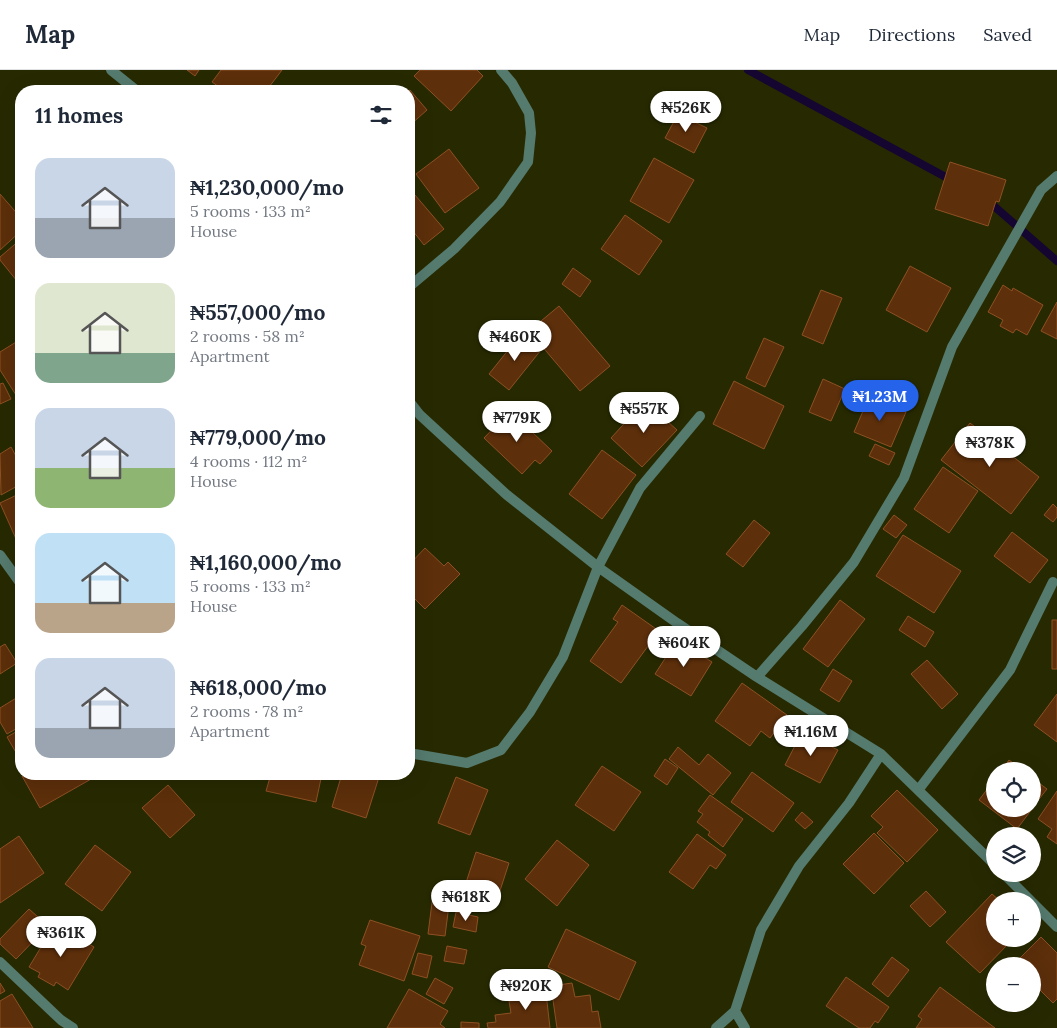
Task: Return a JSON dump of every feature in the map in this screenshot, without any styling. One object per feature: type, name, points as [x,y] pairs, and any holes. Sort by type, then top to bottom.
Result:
[{"type":"street","points":[[111,70],[130,85]]},
{"type":"street","points":[[415,282],[454,249],[500,202],[528,162],[532,133],[529,113],[512,83],[501,70]]},
{"type":"street","points":[[757,677],[802,626],[859,554],[904,478],[952,347],[1040,190],[1057,176]]},
{"type":"street","points":[[415,408],[507,495],[598,568],[757,677],[881,754],[986,856]]},
{"type":"street","points":[[415,754],[467,763],[501,750],[530,712],[564,657],[598,568],[640,488],[700,416]]},
{"type":"street","points":[[1,558],[15,576]]},
{"type":"street","points":[[919,789],[1010,670],[1053,582]]},
{"type":"street","points":[[716,1028],[735,1012],[762,930],[799,866],[849,803],[881,754]]},
{"type":"street","points":[[1012,882],[1022,892]]},
{"type":"street","points":[[1041,911],[1057,927]]},
{"type":"street","points":[[0,962],[61,1020],[73,1028]]},
{"type":"street","points":[[735,1012],[745,1028]]},
{"type":"building","points":[[187,70],[199,70],[195,76]]},
{"type":"building","points":[[221,70],[282,70],[271,85],[216,85],[212,82]]},
{"type":"building","points":[[420,70],[477,70],[483,76],[451,111],[414,76]]},
{"type":"building","points":[[415,96],[427,110],[415,121]]},
{"type":"building","points":[[678,114],[707,128],[694,153],[665,138]]},
{"type":"building","points":[[449,149],[479,188],[445,213],[416,174]]},
{"type":"building","points":[[654,158],[694,180],[669,223],[630,201]]},
{"type":"building","points":[[950,162],[1006,180],[999,202],[996,201],[988,226],[935,209]]},
{"type":"building","points":[[0,194],[15,211],[15,236],[0,250]]},
{"type":"building","points":[[415,195],[444,229],[424,245],[415,234]]},
{"type":"building","points":[[625,215],[662,241],[639,275],[601,249]]},
{"type":"building","points":[[15,244],[15,279],[0,260],[0,257]]},
{"type":"building","points":[[910,266],[951,288],[927,332],[886,310]]},
{"type":"building","points":[[573,268],[591,281],[580,297],[562,284]]},
{"type":"building","points":[[1003,285],[1012,291],[1013,288],[1043,305],[1027,335],[1016,329],[1013,333],[1000,326],[1003,320],[988,312]]},
{"type":"building","points":[[821,290],[842,298],[823,344],[802,335]]},
{"type":"building","points":[[1057,302],[1057,339],[1041,331]]},
{"type":"building","points":[[559,306],[610,366],[580,391],[529,331]]},
{"type":"building","points":[[521,334],[541,350],[509,390],[489,374]]},
{"type":"building","points":[[764,338],[784,347],[765,387],[746,378]]},
{"type":"building","points":[[15,343],[15,393],[0,370],[0,352]]},
{"type":"building","points":[[823,379],[845,389],[831,421],[809,412]]},
{"type":"building","points":[[734,381],[784,406],[764,449],[713,424]]},
{"type":"building","points":[[3,383],[11,399],[0,404],[0,384]]},
{"type":"building","points":[[869,397],[906,412],[891,447],[854,432]]},
{"type":"building","points":[[645,401],[677,430],[642,467],[611,438]]},
{"type":"building","points":[[510,411],[552,451],[540,464],[535,460],[522,474],[484,438]]},
{"type":"building","points":[[970,423],[1039,477],[1011,514],[941,460]]},
{"type":"building","points":[[875,444],[895,453],[889,465],[869,456]]},
{"type":"building","points":[[11,447],[15,454],[15,487],[1,495],[0,454]]},
{"type":"building","points":[[602,450],[636,475],[602,519],[569,494]]},
{"type":"building","points":[[943,467],[978,491],[949,533],[914,509]]},
{"type":"building","points":[[15,496],[15,537],[0,503]]},
{"type":"building","points":[[1053,504],[1057,508],[1057,517],[1053,522],[1044,515]]},
{"type":"building","points":[[894,515],[907,525],[896,538],[883,529]]},
{"type":"building","points":[[754,520],[770,533],[743,567],[726,554]]},
{"type":"building","points":[[1012,532],[1048,560],[1030,583],[994,556]]},
{"type":"building","points":[[903,535],[961,571],[934,613],[876,576]]},
{"type":"building","points":[[425,548],[444,566],[448,562],[460,574],[425,609],[415,599],[415,559]]},
{"type":"building","points":[[840,600],[865,619],[828,667],[803,649]]},
{"type":"building","points":[[622,605],[659,631],[621,683],[590,661],[618,622],[613,619]]},
{"type":"building","points":[[908,616],[934,632],[925,647],[899,630]]},
{"type":"building","points":[[1052,620],[1057,620],[1057,669],[1052,669]]},
{"type":"building","points":[[677,640],[712,662],[691,696],[655,674]]},
{"type":"building","points":[[5,644],[15,660],[15,664],[0,674],[0,647]]},
{"type":"building","points":[[927,660],[958,694],[942,709],[911,674]]},
{"type":"building","points":[[833,669],[852,681],[839,702],[820,690]]},
{"type":"building","points":[[742,683],[787,715],[770,738],[761,731],[750,746],[715,721]]},
{"type":"building","points":[[1057,694],[1057,742],[1034,725]]},
{"type":"building","points":[[15,699],[15,729],[7,734],[0,722],[0,708]]},
{"type":"building","points":[[15,732],[15,751],[7,737]]},
{"type":"building","points":[[802,732],[838,750],[820,783],[785,765]]},
{"type":"building","points":[[678,747],[699,765],[708,754],[731,773],[713,795],[669,759]]},
{"type":"building","points":[[665,759],[678,768],[667,785],[654,776]]},
{"type":"building","points":[[602,766],[641,792],[614,831],[575,805]]},
{"type":"building","points":[[752,772],[794,803],[773,832],[731,802]]},
{"type":"building","points":[[456,777],[488,790],[470,835],[438,823]]},
{"type":"building","points":[[24,780],[89,780],[40,808]]},
{"type":"building","points":[[269,780],[321,780],[316,802],[266,791]]},
{"type":"building","points":[[340,780],[378,780],[366,818],[332,807]]},
{"type":"building","points":[[168,785],[195,815],[170,838],[142,808]]},
{"type":"building","points":[[1041,785],[1047,789],[1041,797]]},
{"type":"building","points":[[897,790],[938,830],[907,862],[877,833],[883,827],[871,816]]},
{"type":"building","points":[[986,791],[986,805],[979,800]]},
{"type":"building","points":[[1057,791],[1057,844],[1047,837],[1052,829],[1038,819]]},
{"type":"building","points":[[710,795],[743,819],[723,847],[708,835],[710,832],[697,822],[703,814],[698,811]]},
{"type":"building","points":[[802,812],[813,822],[805,829],[795,820]]},
{"type":"building","points":[[1001,817],[1026,817],[1018,827],[1014,827]]},
{"type":"building","points":[[874,833],[904,863],[874,894],[843,864]]},
{"type":"building","points":[[697,834],[726,855],[716,869],[710,865],[693,889],[669,872]]},
{"type":"building","points":[[19,836],[44,873],[0,903],[0,849]]},
{"type":"building","points":[[557,840],[589,865],[557,906],[525,879]]},
{"type":"building","points":[[95,845],[131,872],[102,911],[65,884]]},
{"type":"building","points":[[476,852],[509,863],[494,909],[463,902],[464,899],[461,898]]},
{"type":"building","points":[[434,887],[451,889],[445,936],[428,934]]},
{"type":"building","points":[[926,891],[946,912],[930,927],[910,906]]},
{"type":"building","points":[[986,900],[986,947],[1005,947],[996,957],[986,957],[986,967],[980,973],[946,942]]},
{"type":"building","points":[[29,909],[48,926],[16,959],[0,944],[0,939]]},
{"type":"building","points":[[456,912],[478,917],[476,932],[453,927]]},
{"type":"building","points":[[370,920],[420,936],[404,981],[359,965],[366,946],[361,944]]},
{"type":"building","points":[[55,924],[94,947],[68,990],[56,982],[54,986],[38,977],[40,973],[29,967]]},
{"type":"building","points":[[566,929],[636,962],[619,1000],[548,967]]},
{"type":"building","points":[[1041,937],[1057,953],[1057,999],[1053,1003],[1041,991],[1041,957],[1021,957],[1031,947],[1041,947]]},
{"type":"building","points":[[447,946],[467,950],[464,964],[444,961]]},
{"type":"building","points":[[418,953],[432,956],[427,978],[412,974]]},
{"type":"building","points":[[892,957],[909,970],[888,997],[872,984]]},
{"type":"building","points":[[846,977],[889,1007],[878,1023],[875,1021],[870,1028],[859,1028],[826,1006]]},
{"type":"building","points":[[435,978],[453,988],[444,1004],[426,994]]},
{"type":"building","points":[[0,983],[5,991],[0,994]]},
{"type":"building","points":[[572,983],[575,997],[590,995],[592,1012],[598,1011],[601,1028],[557,1028],[551,986]]},
{"type":"building","points":[[545,984],[550,1028],[488,1028],[487,1023],[496,1022],[495,1015],[511,1013],[509,1001],[519,1000],[517,991],[532,989],[531,985]]},
{"type":"building","points":[[940,987],[995,1028],[916,1028],[922,1019],[918,1016]]},
{"type":"building","points":[[409,989],[448,1011],[440,1024],[445,1028],[387,1028]]},
{"type":"building","points":[[12,994],[33,1028],[0,1028],[0,1001]]},
{"type":"building","points":[[461,1022],[479,1023],[479,1028],[461,1028]]},
{"type":"waterway","points":[[748,70],[953,181]]},
{"type":"waterway","points":[[987,200],[1057,261]]}]
